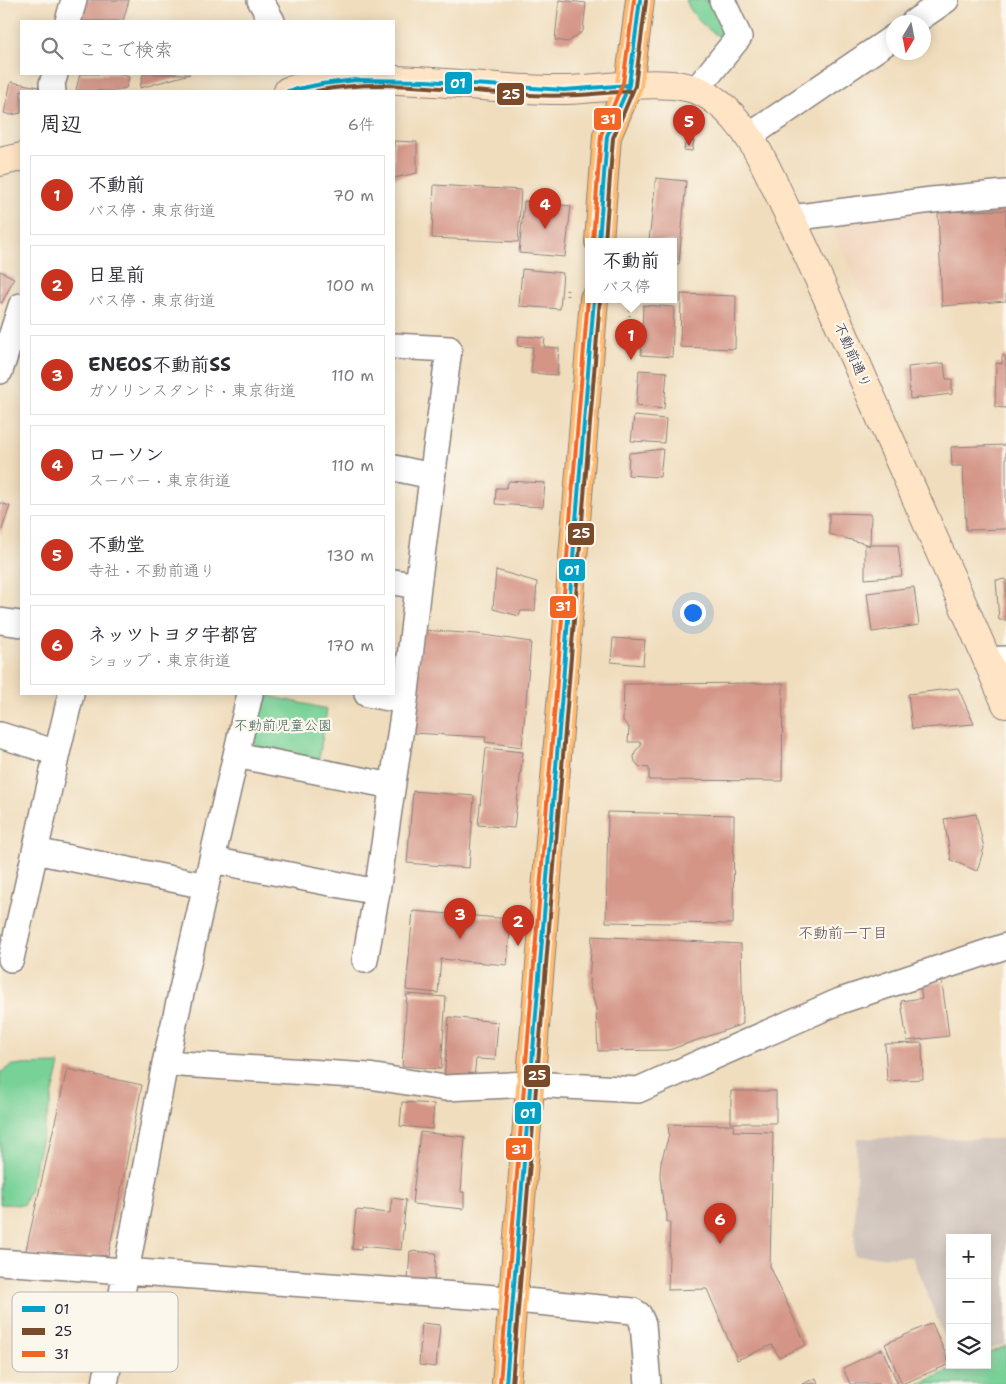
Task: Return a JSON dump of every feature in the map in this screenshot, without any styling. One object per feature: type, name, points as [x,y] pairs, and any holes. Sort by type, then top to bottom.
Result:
[{"type":"highway","points":[[599,238],[607,136],[629,85],[640,0]]},
{"type":"highway","points":[[506,1384],[594,303]]},
{"type":"street","points":[[68,20],[74,0]]},
{"type":"street","points":[[260,0],[271,20]]},
{"type":"street","points":[[696,90],[738,37],[722,0]]},
{"type":"street","points":[[924,15],[946,0]]},
{"type":"street","points":[[748,137],[886,42]]},
{"type":"street","points":[[53,90],[54,75]]},
{"type":"street","name":"不動前通り","points":[[295,84],[346,82],[380,86],[564,90],[629,85],[684,86],[708,95],[725,108],[748,137],[770,175],[814,267],[997,659],[1006,704]]},
{"type":"street","points":[[0,162],[20,157]]},
{"type":"street","points":[[790,218],[932,200],[1006,193]]},
{"type":"street","points":[[0,372],[20,309]]},
{"type":"street","points":[[365,960],[405,701],[449,349],[395,346]]},
{"type":"street","points":[[395,468],[432,476]]},
{"type":"street","points":[[395,582],[418,586]]},
{"type":"street","points":[[0,621],[20,624]]},
{"type":"street","points":[[11,959],[70,695]]},
{"type":"street","points":[[122,1292],[165,1064],[250,695]]},
{"type":"street","points":[[372,695],[405,701]]},
{"type":"street","points":[[0,735],[57,753]]},
{"type":"street","points":[[236,755],[392,786]]},
{"type":"street","points":[[35,851],[206,886]]},
{"type":"street","points":[[212,860],[377,892]]},
{"type":"street","points":[[165,1064],[369,1076],[445,1088],[531,1084],[638,1090],[840,1002],[1006,946]]},
{"type":"street","points":[[0,1262],[512,1300],[633,1311],[639,1315],[643,1324],[648,1384]]},
{"type":"path","points":[[628,331],[631,303]]},
{"type":"shaded area","points":[[1006,200],[1006,302],[869,311],[831,221]]},
{"type":"shaded area","points":[[857,1138],[1006,1139],[1006,1343],[991,1349],[991,1234],[946,1234],[946,1340],[912,1257],[854,1256]]},
{"type":"green space","points":[[686,0],[712,0],[727,30],[724,39],[701,23],[692,13]]},
{"type":"green space","name":"不動前児童公園","points":[[261,695],[327,709],[319,759],[259,747],[251,740]]},
{"type":"green space","points":[[60,1064],[29,1192],[23,1205],[0,1204],[0,1073],[12,1065]]},
{"type":"green space","points":[[1006,1346],[1006,1384],[919,1384],[953,1369],[991,1369],[991,1352]]},
{"type":"building","points":[[82,0],[129,0],[123,20],[76,20]]},
{"type":"building","points":[[559,0],[586,3],[583,31],[568,42],[555,40]]},
{"type":"building","points":[[80,75],[122,75],[129,77],[126,88],[118,90],[76,90]]},
{"type":"building","points":[[143,75],[186,75],[140,88]]},
{"type":"building","points":[[11,82],[39,87],[38,90],[20,90],[20,113],[11,115],[4,113]]},
{"type":"building","points":[[686,140],[694,141],[692,151],[684,150]]},
{"type":"building","points":[[395,141],[417,142],[417,173],[395,178]]},
{"type":"building","points":[[656,178],[686,181],[679,264],[677,264],[677,238],[649,238]]},
{"type":"building","points":[[434,185],[521,190],[518,242],[432,238]]},
{"type":"building","points":[[524,201],[571,206],[565,257],[519,253]]},
{"type":"building","points":[[1006,210],[1006,301],[942,306],[938,212]]},
{"type":"building","points":[[522,269],[563,273],[560,309],[519,306]]},
{"type":"building","points":[[0,271],[14,278],[2,303],[0,302]]},
{"type":"building","points":[[681,294],[736,296],[735,349],[680,347]]},
{"type":"building","points":[[643,305],[674,307],[672,357],[641,355]]},
{"type":"building","points":[[519,336],[545,338],[544,347],[559,348],[557,375],[531,373],[533,347],[518,346]]},
{"type":"building","points":[[1002,356],[1006,356],[1006,408],[995,407],[996,363],[1002,364]]},
{"type":"building","points":[[944,363],[946,379],[952,379],[952,394],[910,399],[908,367]]},
{"type":"building","points":[[639,370],[667,372],[664,409],[636,406]]},
{"type":"building","points":[[634,416],[666,419],[664,443],[631,441]]},
{"type":"building","points":[[1006,445],[1006,529],[966,530],[963,466],[952,466],[951,447]]},
{"type":"building","points":[[663,449],[660,477],[628,475],[629,453]]},
{"type":"building","points":[[509,481],[545,483],[543,507],[495,504],[496,488],[506,488]]},
{"type":"building","points":[[0,503],[10,506],[0,535]]},
{"type":"building","points":[[829,513],[871,514],[870,545],[829,534]]},
{"type":"building","points":[[865,545],[898,545],[902,576],[865,579]]},
{"type":"building","points":[[496,570],[537,582],[535,611],[521,611],[519,616],[493,609]]},
{"type":"building","points":[[1006,579],[1006,620],[999,620],[996,580]]},
{"type":"building","points":[[914,587],[919,625],[872,632],[867,593]]},
{"type":"building","points":[[423,630],[477,634],[531,642],[522,747],[485,742],[486,737],[411,733]]},
{"type":"building","points":[[613,638],[645,640],[643,665],[611,662]]},
{"type":"building","points":[[783,683],[782,781],[649,780],[649,768],[640,767],[635,762],[636,750],[641,746],[641,742],[628,742],[629,728],[623,721],[624,684]]},
{"type":"building","points":[[958,688],[974,724],[912,729],[908,694]]},
{"type":"building","points":[[486,748],[523,752],[514,828],[478,825]]},
{"type":"building","points":[[413,791],[474,796],[469,868],[407,863]]},
{"type":"building","points":[[608,812],[734,815],[733,924],[606,922]]},
{"type":"building","points":[[976,814],[984,848],[977,871],[951,860],[944,819]]},
{"type":"building","points":[[413,911],[511,919],[507,965],[441,959],[438,993],[406,990]]},
{"type":"building","points":[[592,936],[741,944],[743,1024],[669,1050],[598,1051],[596,1009],[589,983]]},
{"type":"building","points":[[942,982],[949,1036],[907,1041],[901,1001],[922,998],[920,985]]},
{"type":"building","points":[[407,994],[446,997],[441,1069],[402,1066]]},
{"type":"building","points":[[449,1017],[498,1022],[495,1060],[476,1059],[474,1077],[444,1080]]},
{"type":"building","points":[[922,1043],[923,1079],[887,1081],[885,1044]]},
{"type":"building","points":[[67,1069],[142,1085],[108,1256],[89,1255],[86,1260],[25,1254]]},
{"type":"building","points":[[731,1091],[776,1091],[776,1123],[731,1123]]},
{"type":"building","points":[[402,1102],[434,1104],[432,1129],[400,1126]]},
{"type":"building","points":[[668,1124],[734,1125],[733,1131],[773,1132],[770,1266],[806,1345],[779,1357],[772,1345],[737,1360],[707,1289],[668,1290],[670,1222],[667,1222],[660,1175],[661,1162],[669,1135]]},
{"type":"building","points":[[420,1132],[465,1137],[461,1192],[464,1192],[464,1209],[412,1204]]},
{"type":"building","points":[[392,1198],[406,1200],[401,1250],[361,1246],[361,1250],[352,1249],[356,1210],[390,1213]]},
{"type":"building","points":[[410,1251],[436,1253],[434,1282],[408,1280]]},
{"type":"building","points":[[422,1323],[440,1325],[436,1367],[419,1365]]},
{"type":"building","points":[[932,1323],[946,1355],[946,1366],[902,1384],[885,1344]]},
{"type":"building","points":[[882,1349],[898,1384],[850,1384],[843,1368]]},
{"type":"building","points":[[816,1378],[818,1384],[802,1384]]},
{"type":"transit line","name":"31","points":[[593,238],[601,135],[623,83],[634,0]]},
{"type":"transit line","name":"01","points":[[599,238],[607,136],[629,85],[640,0]]},
{"type":"transit line","name":"25","points":[[605,238],[613,138],[635,86],[646,1]]},
{"type":"transit line","name":"01","points":[[293,90],[356,80],[426,81],[564,90],[629,85]]},
{"type":"transit line","name":"25","points":[[324,90],[369,85],[396,85],[543,96],[630,91]]},
{"type":"transit line","name":"31","points":[[500,1383],[588,303]]},
{"type":"transit line","name":"01","points":[[506,1384],[594,303]]},
{"type":"transit line","name":"25","points":[[512,1384],[600,303]]},
{"type":"place","name":"不動堂","points":[[689,146]]},
{"type":"place","name":"ローソン","points":[[545,229]]},
{"type":"place","name":"不動前","points":[[631,360]]},
{"type":"place","name":"ENEOS不動前SS","points":[[460,939]]},
{"type":"place","name":"日星前","points":[[518,946]]},
{"type":"place","name":"ネッツトヨタ宇都宮","points":[[720,1244]]},
{"type":"district","name":"不動前一丁目","points":[[843,933]]}]
